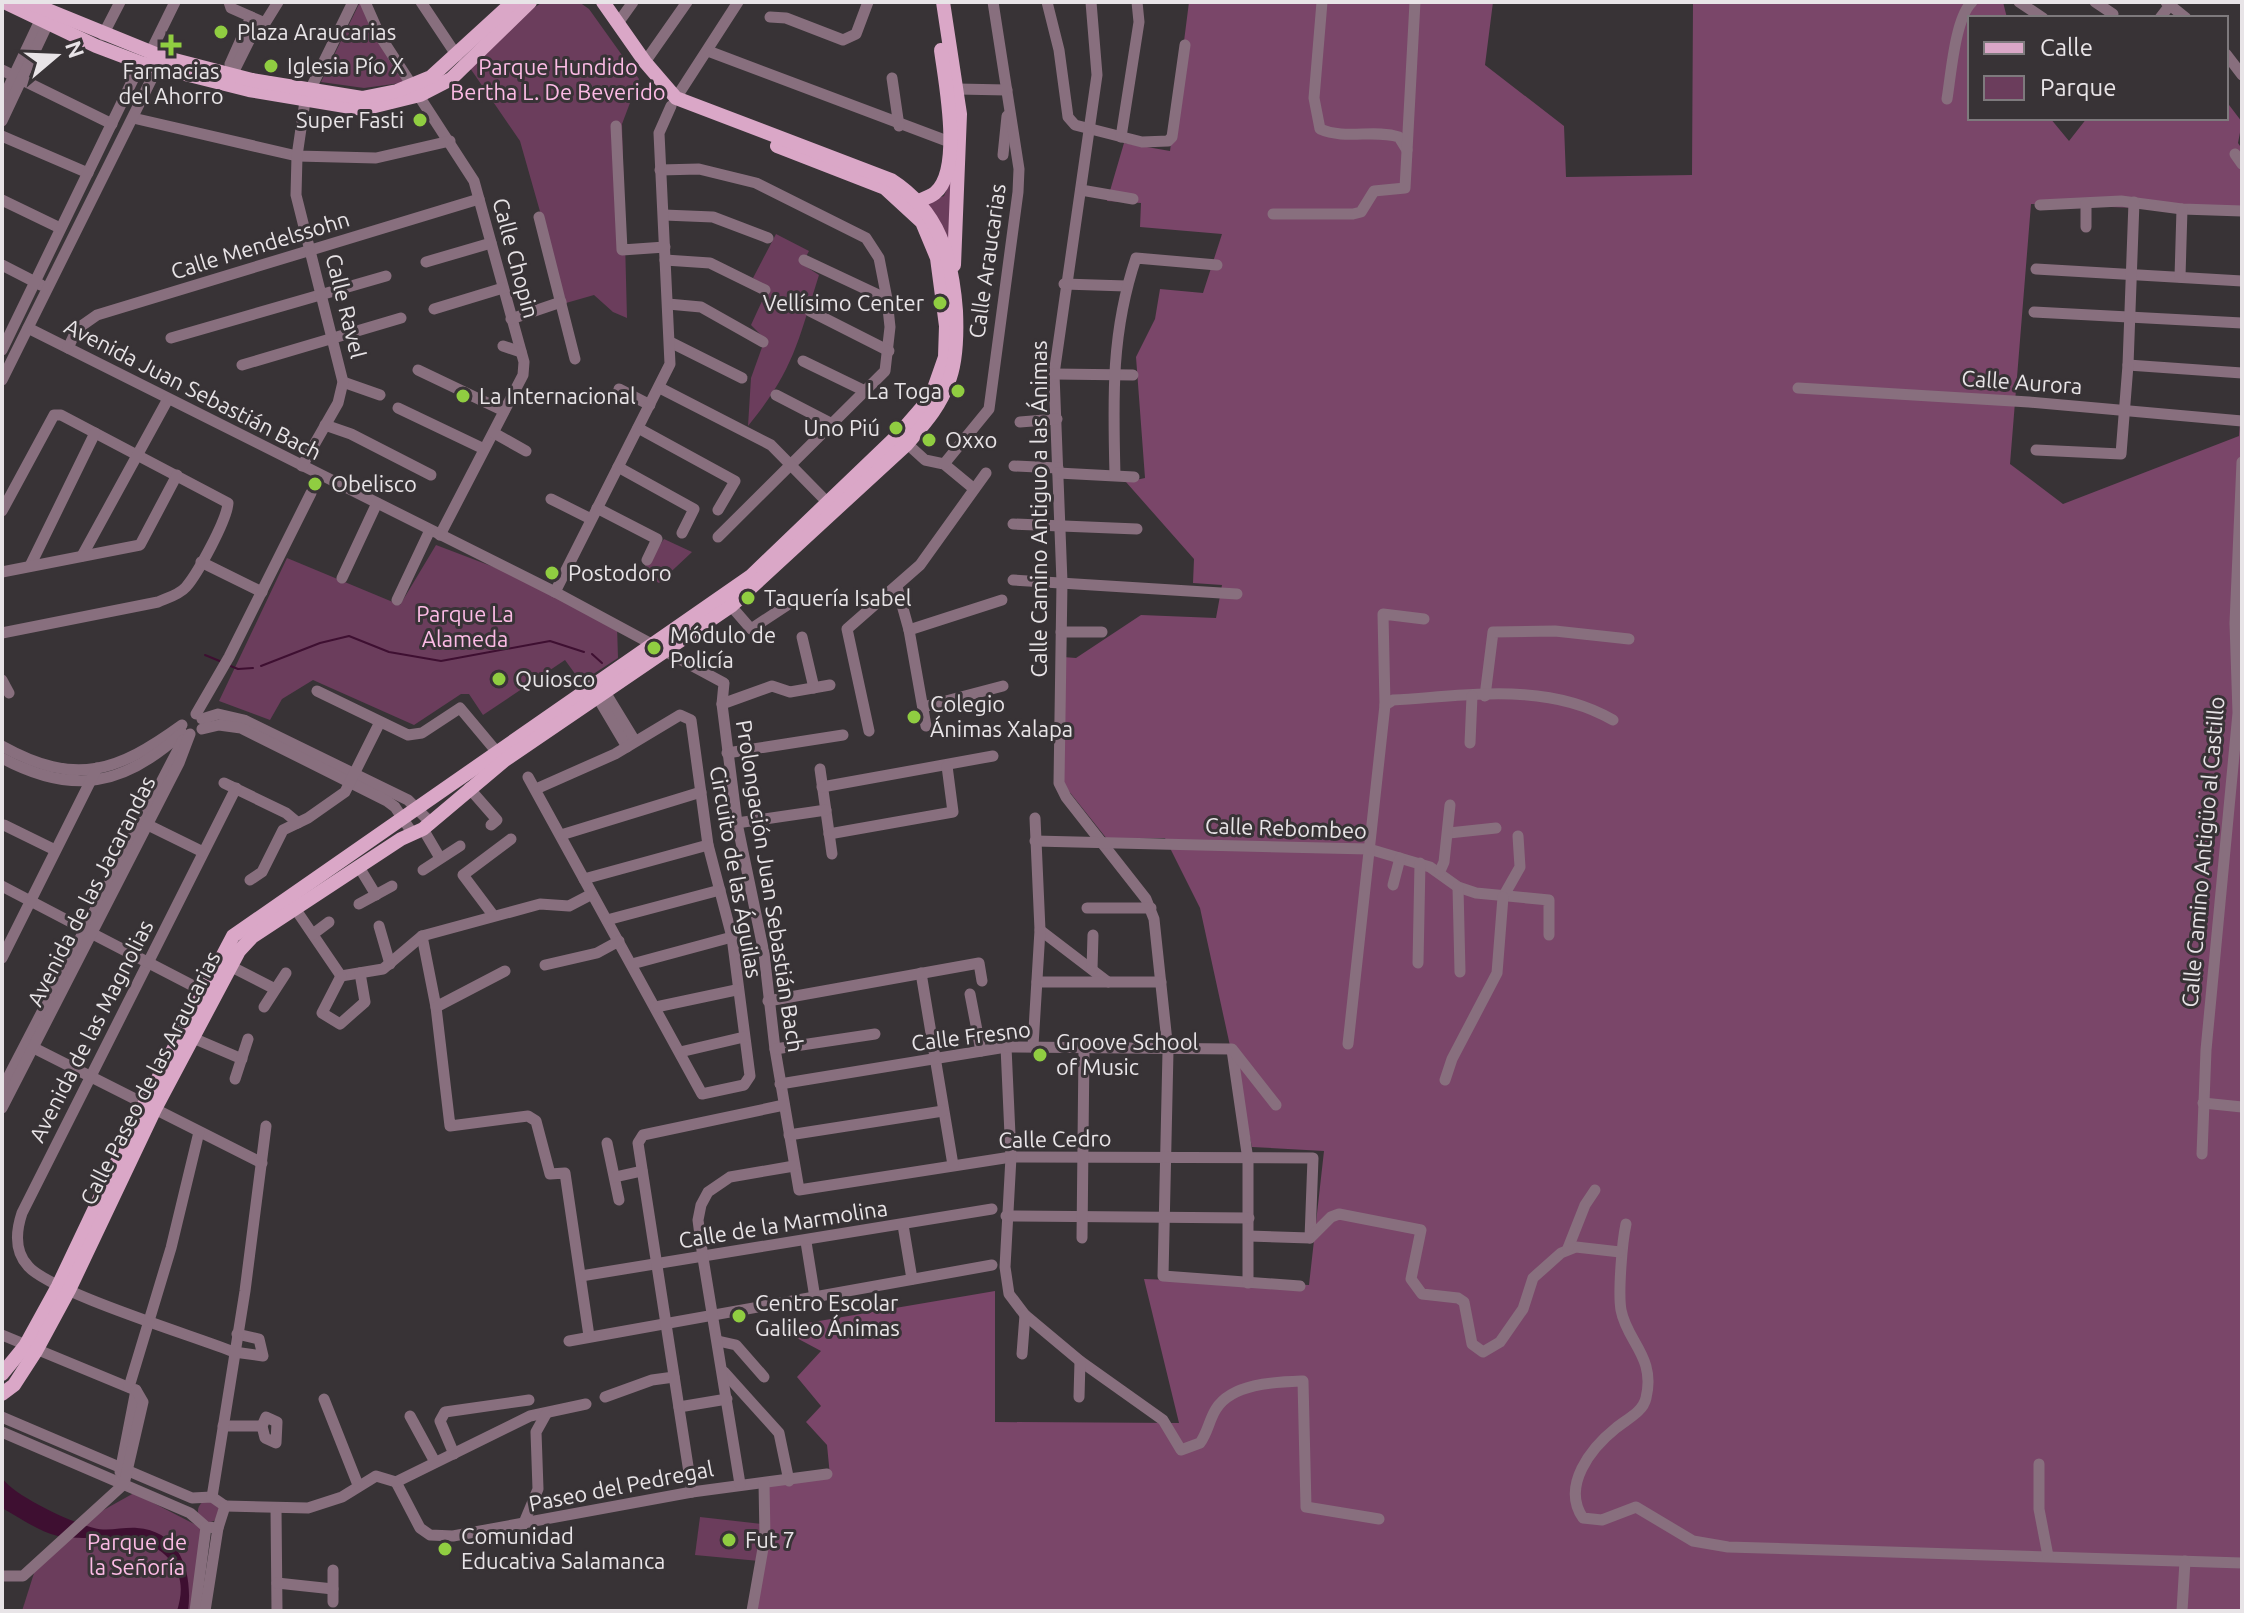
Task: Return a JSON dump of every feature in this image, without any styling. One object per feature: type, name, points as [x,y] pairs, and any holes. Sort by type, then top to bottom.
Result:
[{"type":"main road","points":[[4,2],[103,35],[153,60]]},
{"type":"main road","points":[[28,2],[46,17],[153,60],[308,96],[362,98],[417,90],[462,71],[530,2]]},
{"type":"main road","points":[[417,90],[513,2]]},
{"type":"main road","points":[[591,2],[674,102]]},
{"type":"main road","name":"Calle Paseo de las Araucarias","points":[[603,2],[674,102],[851,170],[885,188],[910,207],[932,242],[941,276],[946,326],[942,368],[931,397],[902,440],[731,606],[658,647]]},
{"type":"main road","points":[[918,201],[935,193],[942,183],[955,144],[934,2]]},
{"type":"main road","points":[[943,2],[957,89],[953,273]]},
{"type":"main road","name":"Calle Paseo de las Araucarias","points":[[149,1107],[193,1038],[245,943],[418,807],[496,751],[658,647],[782,554],[827,502],[929,418],[949,382],[957,326],[953,273],[942,237],[918,201],[891,180],[851,170]]},
{"type":"main road","name":"Calle Paseo de las Araucarias","points":[[2,1394],[14,1385],[30,1348],[63,1288],[203,991],[233,936],[359,867],[422,828],[597,688]]},
{"type":"main road","name":"Calle Paseo de las Araucarias","points":[[2,1374],[30,1348]]},
{"type":"street","points":[[103,35],[120,2]]},
{"type":"street","points":[[3,345],[42,285],[133,118],[175,2]]},
{"type":"street","points":[[229,2],[231,8],[255,19],[270,19],[278,2]]},
{"type":"street","name":"Calle Ravel","points":[[302,466],[338,403],[343,382],[296,195],[297,156],[308,96],[353,2]]},
{"type":"street","name":"Calle Chopin","points":[[365,2],[380,36],[468,168],[521,352],[523,375],[494,433],[397,600]]},
{"type":"street","points":[[421,2],[457,56]]},
{"type":"street","points":[[618,23],[633,2]]},
{"type":"street","points":[[645,62],[687,2]]},
{"type":"street","points":[[555,592],[670,364],[659,133],[674,102],[738,2]]},
{"type":"street","points":[[770,17],[786,18],[843,40],[856,34],[868,2]]},
{"type":"street","name":"Calle Araucarias","points":[[944,464],[989,409],[1018,192],[1019,169],[993,2]]},
{"type":"street","points":[[1047,2],[1059,50],[1068,117],[1075,125],[1159,143],[1172,137],[1185,45]]},
{"type":"street","name":"Calle Camino Antiguo a las Ánimas","points":[[1091,2],[1097,54],[1054,374],[1062,582],[1059,783],[1066,797],[1105,842],[1151,908],[1168,1051],[1163,1276],[1248,1283]]},
{"type":"street","points":[[1121,137],[1139,22],[1137,2]]},
{"type":"street","points":[[1322,2],[1314,98],[1320,129],[1331,133],[1389,134],[1399,137],[1407,150]]},
{"type":"street","points":[[1273,214],[1361,212],[1374,191],[1405,188],[1415,2]]},
{"type":"street","points":[[1947,99],[1956,43],[1967,6],[1972,2]]},
{"type":"street","points":[[2019,2],[2040,16]]},
{"type":"street","points":[[2095,2],[2112,16],[2122,2]]},
{"type":"street","points":[[2,121],[46,17]]},
{"type":"street","points":[[228,78],[255,19]]},
{"type":"street","points":[[708,51],[899,126],[955,144]]},
{"type":"street","points":[[2228,57],[2242,75]]},
{"type":"street","points":[[2,380],[28,328],[60,228],[112,124],[153,60]]},
{"type":"street","points":[[2,70],[112,124]]},
{"type":"street","points":[[2,101],[19,78]]},
{"type":"street","points":[[892,78],[899,126]]},
{"type":"street","points":[[957,89],[1007,90]]},
{"type":"street","points":[[1003,155],[1010,110]]},
{"type":"street","points":[[133,118],[297,156],[376,158],[450,141]]},
{"type":"street","points":[[616,126],[615,175],[622,250],[665,247]]},
{"type":"street","points":[[2,136],[88,173]]},
{"type":"street","points":[[660,170],[699,169],[756,183],[866,238],[879,258],[887,299],[889,351],[885,371],[718,537]]},
{"type":"street","points":[[1081,190],[1133,199]]},
{"type":"street","name":"Calle Mendelssohn","points":[[68,348],[77,329],[97,315],[479,199]]},
{"type":"street","points":[[2,200],[60,228]]},
{"type":"street","points":[[2036,450],[2121,454],[2128,365],[2134,202]]},
{"type":"street","points":[[2040,205],[2134,202],[2182,209],[2242,211]]},
{"type":"street","points":[[2086,204],[2086,227]]},
{"type":"street","points":[[2180,277],[2182,209]]},
{"type":"street","points":[[664,215],[713,217],[768,238]]},
{"type":"street","points":[[539,217],[575,359]]},
{"type":"street","points":[[426,262],[491,243]]},
{"type":"street","points":[[1115,475],[1112,374],[1126,286],[1136,258],[1217,265]]},
{"type":"street","points":[[665,260],[710,263],[765,290]]},
{"type":"street","points":[[804,260],[887,299]]},
{"type":"street","points":[[2,265],[42,285]]},
{"type":"street","points":[[2036,269],[2242,281]]},
{"type":"street","points":[[171,338],[386,276]]},
{"type":"street","points":[[1064,284],[1126,286]]},
{"type":"street","points":[[434,309],[503,288]]},
{"type":"street","points":[[511,319],[561,302]]},
{"type":"street","points":[[668,304],[701,307],[763,342]]},
{"type":"street","points":[[810,311],[889,351]]},
{"type":"street","points":[[2034,312],[2242,323]]},
{"type":"street","points":[[242,365],[401,318]]},
{"type":"street","name":"Avenida Juan Sebastián Bach","points":[[28,328],[555,592],[724,683]]},
{"type":"street","points":[[670,342],[742,378]]},
{"type":"street","points":[[503,346],[521,352]]},
{"type":"street","points":[[803,361],[867,392]]},
{"type":"street","points":[[2128,365],[2242,373]]},
{"type":"street","points":[[418,370],[504,411]]},
{"type":"street","points":[[1054,374],[1133,375]]},
{"type":"street","points":[[343,382],[380,395]]},
{"type":"street","points":[[660,388],[771,445],[827,502]]},
{"type":"street","name":"Calle Aurora","points":[[1798,388],[2242,421]]},
{"type":"street","points":[[619,389],[650,405]]},
{"type":"street","points":[[776,395],[834,425]]},
{"type":"street","points":[[82,556],[168,399]]},
{"type":"street","points":[[398,408],[484,449]]},
{"type":"street","points":[[2,511],[49,419],[61,415],[228,503],[201,562],[185,588],[158,602],[2,633]]},
{"type":"street","points":[[1020,422],[1057,419]]},
{"type":"street","points":[[325,425],[351,434],[431,475]]},
{"type":"street","points":[[638,428],[735,481],[718,510]]},
{"type":"street","points":[[30,566],[95,433]]},
{"type":"street","points":[[494,433],[526,451]]},
{"type":"street","points":[[902,440],[925,460],[944,464],[973,488]]},
{"type":"street","name":"Calle Camino Antigüo al Castillo","points":[[2202,1154],[2203,1103],[2238,713],[2235,623],[2242,462]]},
{"type":"street","points":[[1014,466],[1134,477]]},
{"type":"street","points":[[618,467],[694,509],[682,533]]},
{"type":"street","points":[[869,731],[847,629],[897,587],[939,542],[986,473]]},
{"type":"street","points":[[2,572],[140,545],[177,475]]},
{"type":"street","points":[[2,758],[44,777],[90,780],[130,772],[154,758],[192,726],[311,493]]},
{"type":"street","points":[[551,499],[657,539],[647,560]]},
{"type":"street","points":[[342,578],[377,503]]},
{"type":"street","points":[[1013,524],[1137,529]]},
{"type":"street","points":[[201,562],[262,592]]},
{"type":"street","points":[[1013,580],[1237,594]]},
{"type":"street","points":[[897,587],[909,630],[926,726]]},
{"type":"street","points":[[731,606],[751,629],[795,600]]},
{"type":"street","points":[[909,630],[1002,600]]},
{"type":"street","points":[[1348,1044],[1385,705],[1383,614],[1424,619]]},
{"type":"street","points":[[1485,696],[1493,632],[1555,631],[1629,639]]},
{"type":"street","points":[[1061,632],[1102,632]]},
{"type":"street","points":[[802,637],[814,688]]},
{"type":"street","points":[[2,680],[9,693]]},
{"type":"street","name":"Prolongación Juan Sebastián Bach","points":[[724,683],[722,704],[737,823],[764,953],[780,1084],[799,1190]]},
{"type":"street","points":[[722,704],[772,686],[790,692],[830,685]]},
{"type":"street","points":[[923,707],[1003,686]]},
{"type":"street","points":[[597,688],[631,744]]},
{"type":"street","points":[[317,691],[379,724],[415,735],[460,708],[496,751]]},
{"type":"street","points":[[1385,705],[1393,700],[1528,693],[1588,705],[1613,720]]},
{"type":"street","points":[[1470,743],[1472,696]]},
{"type":"street","points":[[2,746],[47,768],[97,768],[141,754],[218,714],[244,720],[353,778],[418,807],[422,828],[440,858]]},
{"type":"street","name":"Circuito de las Águilas","points":[[528,777],[702,1094],[749,1081],[732,937],[708,845],[691,720],[680,715],[631,744],[536,789]]},
{"type":"street","points":[[250,880],[262,872],[283,830],[345,792],[379,724]]},
{"type":"street","name":"Avenida de las Jacarandas","points":[[89,932],[164,770],[192,726]]},
{"type":"street","name":"Avenida de las Jacarandas","points":[[2,1108],[30,1046],[179,763],[192,726]]},
{"type":"street","points":[[727,753],[843,735]]},
{"type":"street","points":[[822,787],[993,756]]},
{"type":"street","points":[[154,758],[160,757],[164,770]]},
{"type":"street","points":[[829,834],[953,812],[947,766]]},
{"type":"street","points":[[2,958],[97,768]]},
{"type":"street","points":[[820,769],[832,854]]},
{"type":"street","points":[[353,778],[387,801],[403,818],[422,828]]},
{"type":"street","name":"Avenida de las Magnolias","points":[[234,1352],[63,1288],[25,1264],[17,1239],[18,1226],[203,852],[230,786],[286,813],[298,823]]},
{"type":"street","points":[[469,788],[497,820],[491,825]]},
{"type":"street","points":[[561,835],[701,792]]},
{"type":"street","points":[[1440,871],[1449,833],[1450,805]]},
{"type":"street","points":[[737,823],[826,810]]},
{"type":"street","points":[[1033,1046],[1040,930],[1035,818]]},
{"type":"street","points":[[146,824],[203,852]]},
{"type":"street","points":[[4,825],[55,850]]},
{"type":"street","points":[[1449,833],[1496,828]]},
{"type":"street","points":[[1445,1080],[1452,1059],[1497,973],[1503,897],[1520,867],[1518,836]]},
{"type":"street","points":[[493,915],[463,875],[511,839]]},
{"type":"street","name":"Calle Rebombeo","points":[[1035,841],[1369,849],[1440,871],[1458,887],[1503,897],[1549,900],[1549,935]]},
{"type":"street","points":[[584,879],[708,845]]},
{"type":"street","points":[[423,870],[460,846]]},
{"type":"street","points":[[1393,885],[1400,858]]},
{"type":"street","points":[[1418,963],[1420,863]]},
{"type":"street","points":[[359,867],[376,895]]},
{"type":"street","points":[[2,886],[203,991]]},
{"type":"street","points":[[359,904],[392,886]]},
{"type":"street","points":[[1458,887],[1460,972]]},
{"type":"street","points":[[607,920],[720,890]]},
{"type":"street","points":[[341,976],[390,964],[422,936],[540,904],[569,906],[592,894]]},
{"type":"street","points":[[292,903],[341,976]]},
{"type":"street","points":[[1087,908],[1151,908]]},
{"type":"street","points":[[313,934],[329,922]]},
{"type":"street","points":[[379,926],[390,964]]},
{"type":"street","points":[[1040,930],[1108,982]]},
{"type":"street","points":[[1092,969],[1093,935]]},
{"type":"street","points":[[422,936],[436,1007],[450,1126],[533,1117],[550,1174],[565,1173],[589,1336]]},
{"type":"street","points":[[632,964],[732,937]]},
{"type":"street","points":[[545,965],[597,953],[619,941]]},
{"type":"street","points":[[768,1001],[979,963],[982,981]]},
{"type":"street","points":[[230,966],[275,989]]},
{"type":"street","points":[[436,1007],[505,971]]},
{"type":"street","points":[[264,1007],[286,973]]},
{"type":"street","points":[[341,976],[322,1013],[340,1024],[365,1002],[360,973]]},
{"type":"street","points":[[921,973],[953,1165]]},
{"type":"street","points":[[1037,982],[1161,982]]},
{"type":"street","points":[[656,1007],[736,990]]},
{"type":"street","points":[[970,994],[981,1051]]},
{"type":"street","points":[[775,1049],[875,1034]]},
{"type":"street","points":[[680,1052],[744,1037]]},
{"type":"street","points":[[193,1038],[242,1059]]},
{"type":"street","points":[[235,1079],[248,1039]]},
{"type":"street","points":[[30,1046],[262,1163]]},
{"type":"street","name":"Avenida de las Jacarandas","points":[[2,1089],[30,1046]]},
{"type":"street","points":[[1006,1047],[1011,1157],[998,1266],[1005,1286],[1025,1315],[1080,1361],[1163,1420],[1181,1450],[1200,1443],[1218,1405],[1226,1399],[1270,1382],[1303,1381],[1306,1507],[1379,1519]]},
{"type":"street","name":"Calle Fresno","points":[[780,1084],[1006,1047],[1168,1051],[1232,1049]]},
{"type":"street","points":[[1082,1238],[1084,1048]]},
{"type":"street","points":[[1232,1049],[1276,1105]]},
{"type":"street","points":[[1232,1049],[1248,1160],[1248,1283],[1300,1286]]},
{"type":"street","points":[[2203,1103],[2242,1107]]},
{"type":"street","points":[[692,1492],[639,1138],[784,1105]]},
{"type":"street","points":[[789,1135],[943,1111]]},
{"type":"street","points":[[212,1497],[266,1126]]},
{"type":"street","points":[[132,1389],[199,1132]]},
{"type":"street","points":[[607,1143],[619,1200]]},
{"type":"street","name":"Calle Cedro","points":[[799,1190],[1011,1157],[1313,1158],[1310,1238]]},
{"type":"street","points":[[740,1484],[698,1220],[708,1192],[730,1177],[794,1166]]},
{"type":"street","points":[[615,1177],[642,1171]]},
{"type":"street","points":[[1249,1236],[1310,1238],[1331,1217],[1339,1214],[1421,1230],[1411,1279],[1422,1294],[1458,1298],[1464,1302],[1472,1344],[1483,1352],[1495,1348],[1523,1309],[1533,1278],[1568,1248],[1585,1205],[1595,1190]]},
{"type":"street","name":"Calle de la Marmolina","points":[[581,1276],[806,1242],[992,1209]]},
{"type":"street","points":[[1006,1216],[1249,1218]]},
{"type":"street","points":[[1626,1224],[1620,1252],[1621,1309],[1644,1355],[1647,1393],[1640,1409],[1594,1450],[1580,1472],[1575,1498],[1583,1518],[1602,1520],[1636,1507],[1693,1541],[1728,1547],[2242,1563]]},
{"type":"street","points":[[903,1225],[912,1279]]},
{"type":"street","points":[[806,1242],[815,1298]]},
{"type":"street","points":[[1568,1248],[1620,1252]]},
{"type":"street","points":[[569,1341],[998,1266]]},
{"type":"street","points":[[1022,1354],[1025,1315]]},
{"type":"street","points":[[234,1352],[263,1356],[259,1339],[237,1334]]},
{"type":"street","points":[[2,1335],[132,1389],[143,1402],[123,1469],[124,1484]]},
{"type":"street","points":[[718,1341],[736,1345],[764,1377]]},
{"type":"street","points":[[1079,1397],[1080,1361]]},
{"type":"street","points":[[723,1371],[779,1433],[789,1481]]},
{"type":"street","points":[[605,1397],[652,1380],[674,1377]]},
{"type":"street","points":[[324,1399],[358,1485]]},
{"type":"street","points":[[679,1407],[727,1399]]},
{"type":"street","points":[[454,1454],[440,1421],[445,1412],[529,1400]]},
{"type":"street","points":[[2,1417],[192,1498],[212,1497],[225,1506],[276,1508],[326,1504],[376,1476],[396,1482],[530,1416],[586,1404]]},
{"type":"street","points":[[523,1525],[538,1489],[536,1432],[546,1414]]},
{"type":"street","points":[[410,1416],[435,1462]]},
{"type":"street","points":[[223,1426],[262,1426]]},
{"type":"street","points":[[2,1432],[190,1513],[212,1527]]},
{"type":"street","points":[[2039,1464],[2039,1509],[2048,1556]]},
{"type":"street","name":"Paseo del Pedregal","points":[[396,1482],[420,1528],[430,1535],[453,1536],[740,1484],[789,1481],[827,1474]]},
{"type":"street","points":[[752,1611],[765,1537],[764,1483]]},
{"type":"street","points":[[2,1576],[23,1576],[124,1484]]},
{"type":"street","points":[[195,1611],[212,1527],[225,1506]]},
{"type":"street","points":[[276,1508],[277,1611]]},
{"type":"street","points":[[205,1611],[212,1527]]},
{"type":"street","points":[[2182,1611],[2185,1561]]},
{"type":"street","points":[[333,1570],[333,1602]]},
{"type":"street","points":[[277,1583],[333,1589]]},
{"type":"green space","points":[[360,2],[408,82],[364,88],[321,82]]},
{"type":"green space","name":"Parque Hundido Bertha L. De Beverido","points":[[543,2],[579,2],[589,9],[639,79],[622,124],[627,318],[613,312],[594,295],[566,303],[520,141],[470,68],[516,19]]},
{"type":"green space","points":[[951,179],[953,254],[926,202],[944,196]]},
{"type":"green space","points":[[776,234],[809,251],[802,264],[819,275],[793,354],[776,388],[748,426],[751,378],[765,339],[751,325],[768,288],[753,278]]},
{"type":"green space","points":[[664,539],[692,552],[659,583],[640,573]]},
{"type":"green space","name":"Parque La Alameda","points":[[436,545],[499,569],[617,626],[618,658],[581,682],[565,660],[483,715],[469,694],[461,694],[414,725],[313,680],[282,699],[270,720],[219,701],[287,558],[400,605]]},
{"type":"green space","name":"Parque de la Señoría","points":[[134,1493],[202,1528],[193,1611],[22,1611],[35,1570],[91,1517]]},
{"type":"green space","points":[[209,1500],[217,1503],[220,1511],[217,1519],[209,1522],[201,1519],[198,1511],[201,1503]]},
{"type":"green space","name":"Fut 7","points":[[700,1517],[762,1524],[759,1561],[695,1555]]},
{"type":"shaded area","points":[[1189,2],[1493,2],[1485,65],[1564,126],[1566,177],[1692,175],[1693,2],[2003,2],[2006,16],[1968,16],[1968,120],[2052,120],[2069,141],[2085,120],[2228,120],[2228,104],[2242,122],[2238,143],[2242,149],[2242,212],[2031,204],[2010,464],[2063,504],[2239,436],[2242,392],[2242,1611],[755,1611],[768,1486],[830,1476],[827,1445],[806,1422],[821,1406],[797,1377],[821,1351],[778,1328],[995,1291],[995,1422],[1179,1423],[1144,1279],[1309,1285],[1324,1151],[1252,1147],[1200,908],[1165,838],[1107,839],[1064,785],[1063,657],[1076,658],[1141,615],[1216,618],[1222,585],[1193,583],[1194,559],[1126,482],[1145,478],[1136,357],[1155,319],[1160,289],[1203,293],[1222,234],[1140,227],[1141,203],[1107,201],[1124,143],[1170,151]]},
{"type":"shaded area","points":[[2,1478],[31,1501],[84,1525],[104,1530],[137,1528],[164,1537],[174,1546],[186,1569],[188,1611],[177,1611],[181,1590],[179,1578],[174,1565],[157,1549],[131,1539],[72,1538],[44,1531],[2,1508]]},
{"type":"waterway","points":[[261,666],[320,643],[349,636],[389,652],[441,661],[550,641],[584,652]]},
{"type":"waterway","points":[[592,654],[602,663]]},
{"type":"waterway","points":[[205,655],[222,662]]},
{"type":"waterway","points":[[228,665],[238,669],[253,668]]},
{"type":"place","name":"Plaza Araucarias","points":[[221,32]]},
{"type":"place","name":"Farmacias del Ahorro","points":[[171,45]]},
{"type":"place","name":"Iglesia Pío X","points":[[271,66]]},
{"type":"place","name":"Super Fasti","points":[[420,120]]},
{"type":"place","name":"Vellísimo Center","points":[[940,303]]},
{"type":"place","name":"La Toga","points":[[958,391]]},
{"type":"place","name":"La Internacional","points":[[463,396]]},
{"type":"place","name":"Uno Piú","points":[[896,428]]},
{"type":"place","name":"Oxxo","points":[[929,440]]},
{"type":"place","name":"Obelisco","points":[[315,484]]},
{"type":"place","name":"Postodoro","points":[[552,573]]},
{"type":"place","name":"Taquería Isabel","points":[[748,598]]},
{"type":"place","name":"Módulo de Policía","points":[[654,648]]},
{"type":"place","name":"Quiosco","points":[[499,679]]},
{"type":"place","name":"Colegio Ánimas Xalapa","points":[[914,717]]},
{"type":"place","name":"Groove School of Music","points":[[1040,1055]]},
{"type":"place","name":"Centro Escolar Galileo Ánimas","points":[[739,1316]]},
{"type":"place","name":"Fut 7","points":[[729,1540]]},
{"type":"place","name":"Comunidad Educativa Salamanca","points":[[445,1549]]}]
